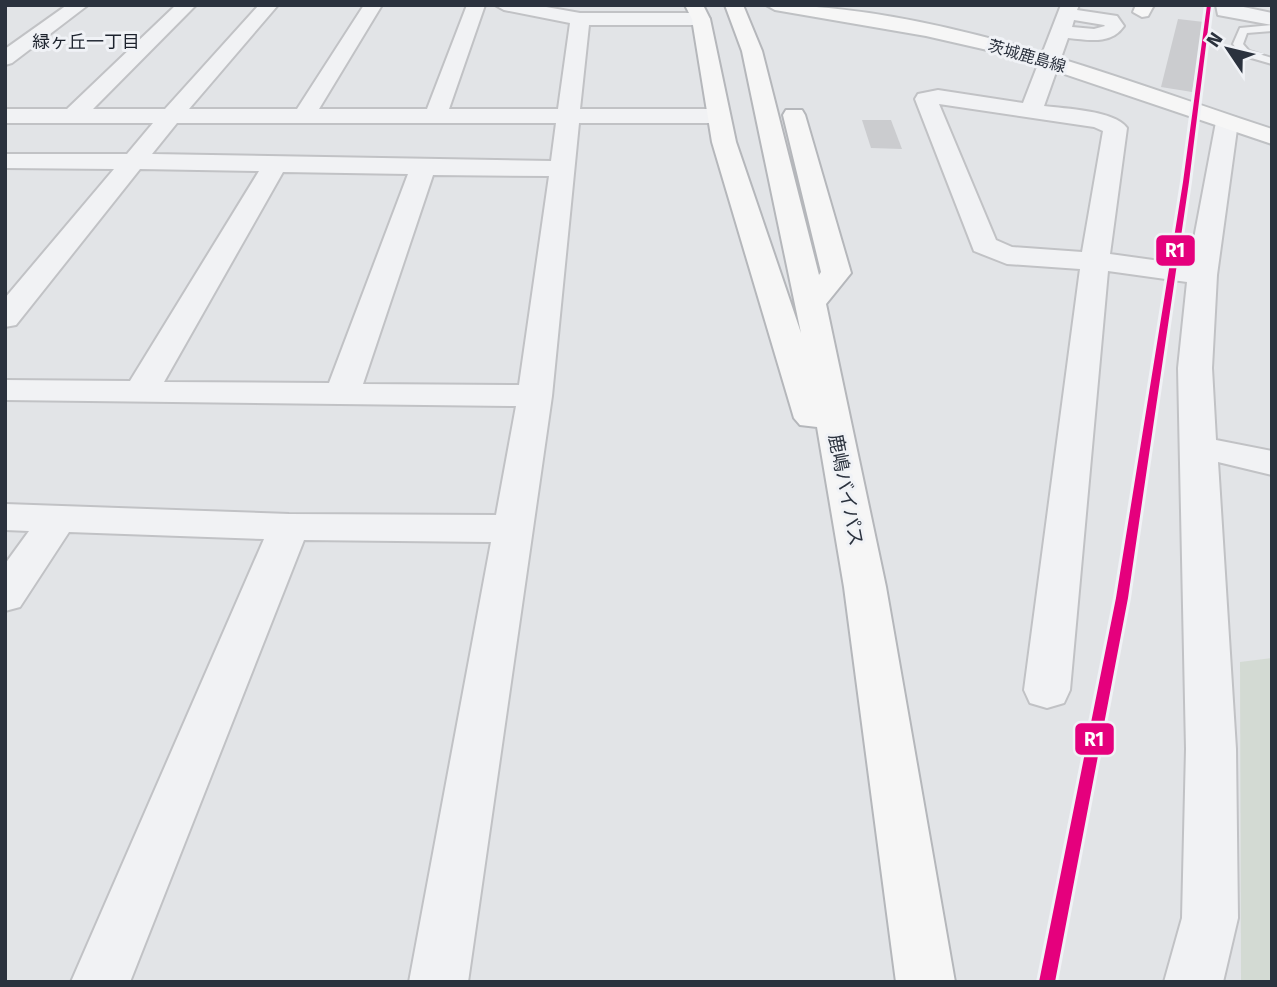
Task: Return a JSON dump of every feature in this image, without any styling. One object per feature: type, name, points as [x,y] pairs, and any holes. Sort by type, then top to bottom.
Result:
[{"type":"main road","name":"鹿嶋バイパス","points":[[734,5],[765,56],[865,587],[926,982]]},
{"type":"main road","points":[[754,5],[765,56]]},
{"type":"main road","name":"茨城鹿島線","points":[[775,5],[926,30],[1049,61],[1272,137]]},
{"type":"main road","points":[[697,12],[724,142],[865,587]]},
{"type":"main road","points":[[790,98],[836,273],[811,303]]},
{"type":"street","points":[[5,59],[79,5]]},
{"type":"street","points":[[74,115],[187,5]]},
{"type":"street","points":[[5,318],[171,116],[269,5]]},
{"type":"street","points":[[304,116],[373,5]]},
{"type":"street","points":[[435,117],[476,5]]},
{"type":"street","points":[[504,5],[580,19],[697,12]]},
{"type":"street","points":[[1088,5],[1143,8]]},
{"type":"street","points":[[1225,5],[1224,11],[1233,15],[1272,19]]},
{"type":"street","points":[[1031,111],[1066,17]]},
{"type":"street","points":[[438,982],[535,396],[580,19]]},
{"type":"street","points":[[1047,690],[1095,261],[1115,128],[1100,121],[938,97],[926,99],[984,245],[1007,255],[1095,261],[1202,275]]},
{"type":"street","points":[[5,116],[719,116]]},
{"type":"street","points":[[1193,982],[1210,918],[1211,749],[1195,368],[1202,275],[1227,122]]},
{"type":"street","points":[[5,181],[16,161],[564,169]]},
{"type":"street","points":[[141,392],[276,163]]},
{"type":"street","points":[[341,394],[422,169]]},
{"type":"street","points":[[5,390],[535,396]]},
{"type":"street","points":[[1198,447],[1272,463]]},
{"type":"street","points":[[5,517],[289,527],[513,529]]},
{"type":"street","points":[[5,596],[58,519]]},
{"type":"street","points":[[100,982],[289,527]]},
{"type":"lane","points":[[1272,28],[1243,30],[1238,44],[1245,53],[1272,61]]},
{"type":"shaded area","points":[[1272,658],[1272,982],[1241,982],[1240,662]]},
{"type":"building","points":[[1178,19],[1204,22],[1192,92],[1161,87]]},
{"type":"building","points":[[862,120],[891,120],[902,149],[871,148]]},
{"type":"transit line","name":"R1","points":[[1047,982],[1122,598],[1186,182],[1209,5]]},
{"type":"district","name":"緑ヶ丘一丁目","points":[[86,42]]}]
